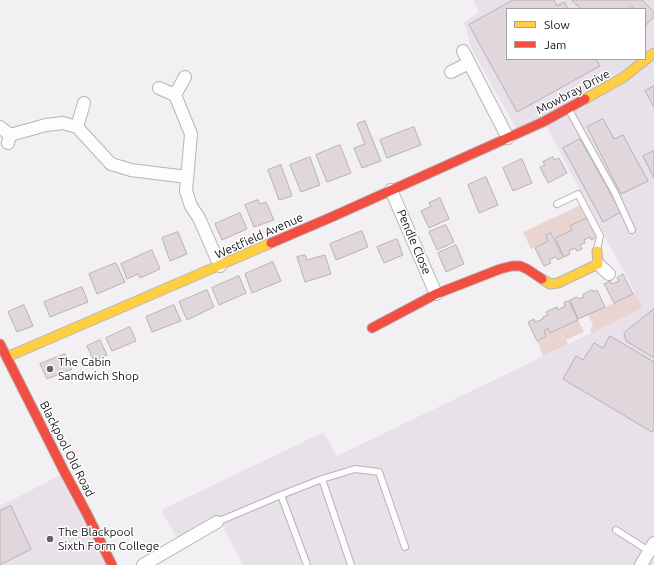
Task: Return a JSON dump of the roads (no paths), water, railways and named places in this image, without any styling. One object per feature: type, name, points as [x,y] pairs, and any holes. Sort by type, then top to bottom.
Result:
[{"type":"street","points":[[463,51],[508,138]]},
{"type":"street","name":"Mowbray Drive","points":[[646,59],[654,53]]},
{"type":"street","name":"Mowbray Drive","points":[[519,132],[543,122],[606,88],[624,77],[645,60]]},
{"type":"street","points":[[451,72],[469,63]]},
{"type":"street","points":[[175,95],[185,77]]},
{"type":"street","points":[[159,88],[175,95],[191,134],[186,191],[191,206],[199,218],[220,266]]},
{"type":"street","points":[[77,127],[84,102]]},
{"type":"street","points":[[0,127],[9,139],[46,125],[63,123],[77,127],[111,164],[131,170],[187,177]]},
{"type":"street","name":"Westfield Avenue","points":[[7,357],[334,216],[519,132]]},
{"type":"street","name":"Pendle Close","points":[[391,190],[436,294]]},
{"type":"street","points":[[597,252],[598,264],[609,274]]},
{"type":"street","points":[[372,328],[436,294],[500,269],[520,266],[528,269],[550,284],[553,284],[598,264]]},
{"type":"street","name":"Blackpool Old Road","points":[[0,344],[112,565]]},
{"type":"street","points":[[143,565],[217,522]]},
{"type":"street","points":[[641,565],[652,547]]},
{"type":"lane","points":[[568,109],[615,193],[632,230]]},
{"type":"lane","points":[[557,204],[578,194],[600,236],[597,252]]},
{"type":"lane","points":[[217,522],[322,479],[355,469],[378,472],[405,548]]},
{"type":"lane","points":[[322,479],[351,565]]},
{"type":"lane","points":[[281,495],[307,565]]},
{"type":"lane","points":[[616,530],[652,547]]},
{"type":"place","name":"The Cabin Sandwich Shop","points":[[50,369]]},
{"type":"place","name":"The Blackpool Sixth Form College","points":[[50,539]]}]
